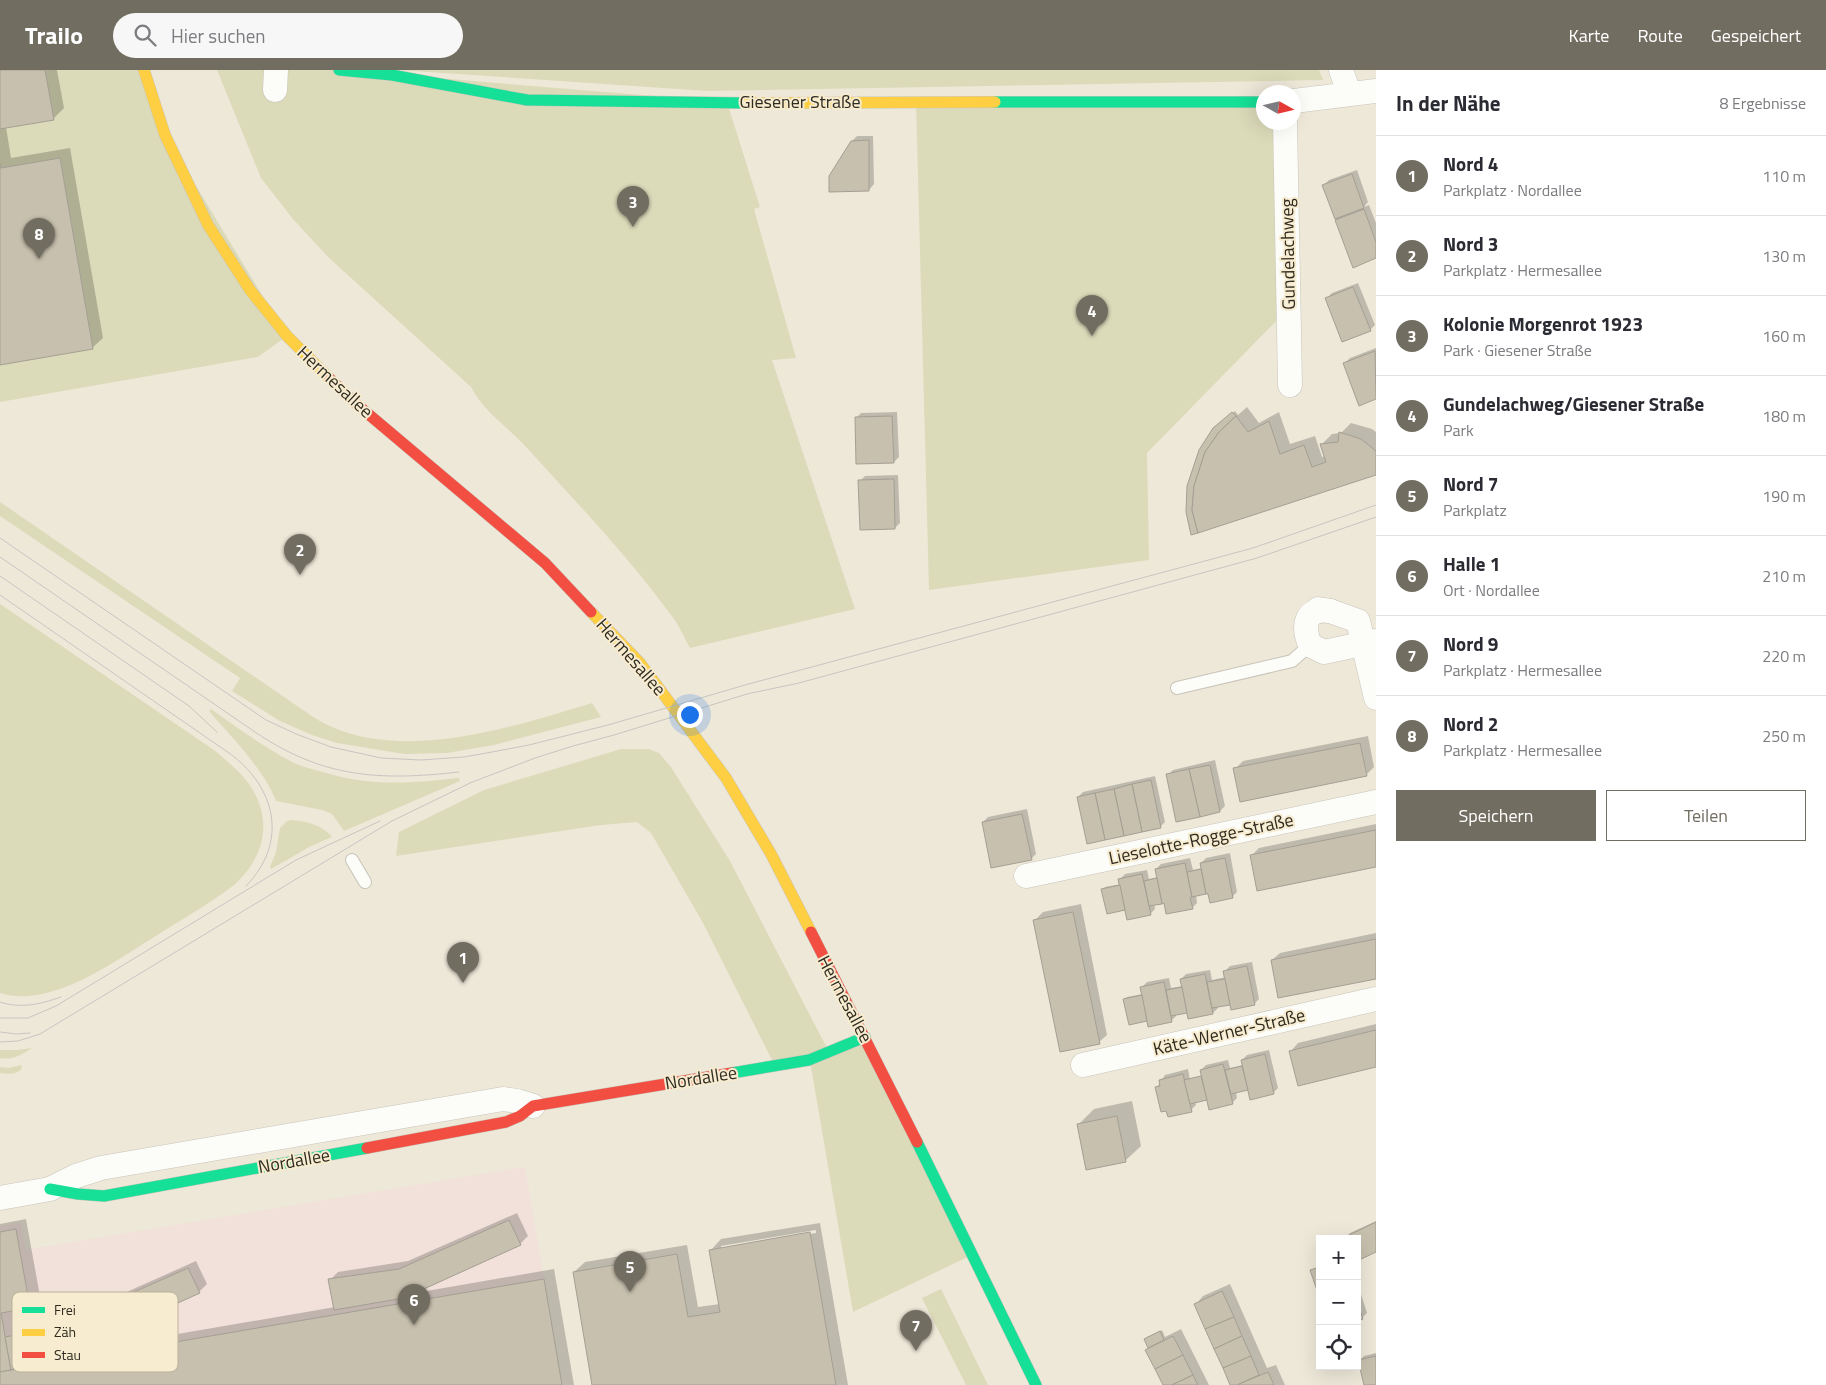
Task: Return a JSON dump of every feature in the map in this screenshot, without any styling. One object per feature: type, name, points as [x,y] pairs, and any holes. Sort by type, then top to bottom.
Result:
[{"type":"main road","name":"Hermesallee","points":[[144,70],[169,144],[208,225],[250,290],[287,336],[354,402],[545,563],[640,663],[726,778],[771,854],[866,1037],[1036,1385]]},
{"type":"main road","name":"Giesener Straße","points":[[339,70],[392,75],[527,100],[712,103],[1256,102]]},
{"type":"main road","name":"Nordallee","points":[[532,1106],[810,1060],[866,1037]]},
{"type":"street","points":[[1341,70],[1349,93]]},
{"type":"street","points":[[1301,100],[1376,91]]},
{"type":"street","name":"Gundelachweg","points":[[1285,130],[1290,385]]},
{"type":"street","points":[[1370,642],[1324,652],[1310,645],[1304,632],[1307,621],[1313,612],[1319,610],[1358,621],[1370,642],[1376,698]]},
{"type":"street","name":"Lieselotte-Rogge-Straße","points":[[1026,876],[1376,802]]},
{"type":"street","name":"Käte-Werner-Straße","points":[[1082,1065],[1376,999]]},
{"type":"street","name":"Nordallee","points":[[0,1198],[50,1189],[76,1176],[101,1168],[503,1099],[532,1106]]},
{"type":"lane","points":[[1177,688],[1292,661],[1310,645]]},
{"type":"lane","points":[[352,860],[365,882]]},
{"type":"shaded area","points":[[525,1167],[562,1385],[0,1385],[0,1226],[21,1223],[26,1250]]},
{"type":"green space","points":[[0,70],[144,70],[165,135],[287,336],[258,357],[0,402]]},
{"type":"green space","points":[[217,70],[339,70],[727,102],[760,207],[754,209],[796,358],[772,360],[855,609],[690,648],[674,619],[637,572],[527,448],[482,404],[471,387],[328,257],[292,218],[261,178]]},
{"type":"green space","points":[[398,70],[1319,70],[1323,80],[707,91]]},
{"type":"green space","points":[[916,102],[1256,102],[1256,130],[1285,130],[1289,308],[1147,453],[1149,560],[929,590]]},
{"type":"green space","points":[[0,502],[303,710],[332,727],[362,737],[395,741],[429,740],[497,730],[592,703],[601,717],[494,745],[447,753],[404,754],[337,743],[312,735],[280,721],[232,691],[240,678],[0,516]]},
{"type":"green space","points":[[0,604],[214,750],[240,773],[251,787],[259,802],[263,817],[263,832],[254,860],[245,874],[233,886],[206,905],[83,979],[41,994],[20,996],[0,993]]},
{"type":"green space","points":[[211,709],[273,751],[294,763],[308,768],[341,777],[374,782],[407,782],[459,778],[460,781],[344,831],[332,814],[322,810],[276,801],[255,765],[209,711]]},
{"type":"green space","points":[[621,749],[649,749],[659,753],[671,767],[730,861],[829,1052],[865,1037],[972,1255],[853,1312],[810,1061],[775,1066],[703,923],[651,833],[637,822],[601,825],[396,856],[399,832],[484,790]]},
{"type":"green space","points":[[287,821],[314,824],[324,829],[332,837],[311,846],[271,869],[280,828]]},
{"type":"green space","points":[[32,1048],[13,1058],[0,1058],[0,1050]]},
{"type":"green space","points":[[21,1065],[22,1068],[15,1073],[0,1073],[0,1067],[9,1068]]},
{"type":"green space","points":[[941,1289],[988,1385],[966,1385],[922,1298]]},
{"type":"building","points":[[0,70],[45,70],[54,120],[0,129]]},
{"type":"building","points":[[869,140],[869,191],[829,192],[829,176],[851,141]]},
{"type":"building","points":[[60,158],[93,349],[0,365],[0,163],[1,168]]},
{"type":"building","points":[[1352,174],[1364,208],[1335,219],[1322,185]]},
{"type":"building","points":[[1364,209],[1376,242],[1376,258],[1353,268],[1335,220]]},
{"type":"building","points":[[1353,287],[1371,331],[1342,342],[1325,298]]},
{"type":"building","points":[[1375,351],[1376,399],[1359,406],[1343,363]]},
{"type":"building","points":[[1232,412],[1236,416],[1219,432],[1205,452],[1194,486],[1192,510],[1198,533],[1191,535],[1186,512],[1187,486],[1199,450],[1213,428]]},
{"type":"building","points":[[892,416],[894,463],[856,464],[855,417]]},
{"type":"building","points":[[1236,416],[1248,432],[1269,421],[1280,454],[1304,445],[1312,467],[1326,462],[1320,444],[1338,442],[1339,432],[1361,439],[1376,451],[1376,475],[1198,533],[1192,510],[1194,486],[1205,452],[1219,432]]},
{"type":"building","points":[[894,479],[895,529],[860,530],[858,480]]},
{"type":"building","points":[[1360,743],[1367,776],[1240,802],[1233,768]]},
{"type":"building","points":[[1210,765],[1220,812],[1200,817],[1189,769]]},
{"type":"building","points":[[1189,769],[1200,817],[1176,822],[1166,774]]},
{"type":"building","points":[[1151,780],[1161,828],[1142,832],[1132,784]]},
{"type":"building","points":[[1132,784],[1142,832],[1124,836],[1114,789]]},
{"type":"building","points":[[1114,789],[1124,836],[1105,840],[1095,793]]},
{"type":"building","points":[[1095,793],[1105,840],[1087,844],[1077,797]]},
{"type":"building","points":[[1022,814],[1032,860],[991,868],[982,822]]},
{"type":"building","points":[[1376,830],[1376,867],[1257,891],[1250,855]]},
{"type":"building","points":[[1225,858],[1233,898],[1210,903],[1208,894],[1206,894],[1200,863]]},
{"type":"building","points":[[1185,863],[1193,909],[1166,914],[1164,903],[1162,904],[1155,869]]},
{"type":"building","points":[[1201,869],[1206,894],[1192,897],[1187,872]]},
{"type":"building","points":[[1142,874],[1151,915],[1127,920],[1118,879]]},
{"type":"building","points":[[1157,878],[1162,904],[1149,906],[1144,881]]},
{"type":"building","points":[[1120,885],[1125,910],[1107,914],[1101,889]]},
{"type":"building","points":[[1073,912],[1100,1044],[1060,1052],[1033,920]]},
{"type":"building","points":[[1376,939],[1376,979],[1278,998],[1271,960]]},
{"type":"building","points":[[1247,966],[1255,1005],[1231,1010],[1223,971]]},
{"type":"building","points":[[1205,974],[1213,1014],[1188,1019],[1180,979]]},
{"type":"building","points":[[1225,979],[1230,1005],[1212,1008],[1207,982]]},
{"type":"building","points":[[1164,982],[1172,1022],[1148,1027],[1140,987]]},
{"type":"building","points":[[1182,987],[1187,1013],[1171,1016],[1166,990]]},
{"type":"building","points":[[1142,995],[1147,1021],[1129,1025],[1123,999]]},
{"type":"building","points":[[1376,1030],[1376,1067],[1298,1086],[1289,1051]]},
{"type":"building","points":[[1265,1054],[1274,1094],[1250,1100],[1241,1060]]},
{"type":"building","points":[[1223,1064],[1233,1104],[1209,1110],[1200,1070]]},
{"type":"building","points":[[1242,1066],[1248,1090],[1231,1094],[1225,1070]]},
{"type":"building","points":[[1183,1074],[1192,1112],[1168,1117],[1166,1111],[1161,1112],[1155,1087],[1160,1086],[1159,1080]]},
{"type":"building","points":[[1201,1076],[1207,1100],[1190,1104],[1184,1080]]},
{"type":"building","points":[[1117,1116],[1126,1162],[1086,1170],[1077,1124]]},
{"type":"building","points":[[509,1220],[521,1245],[404,1298],[334,1310],[328,1279],[399,1269]]},
{"type":"building","points":[[1376,1222],[1376,1252],[1361,1259],[1361,1235],[1349,1235]]},
{"type":"building","points":[[16,1229],[27,1292],[12,1292],[12,1311],[1,1313],[11,1370],[0,1372],[0,1232]]},
{"type":"building","points":[[810,1232],[836,1385],[592,1385],[573,1272],[677,1254],[688,1317],[720,1312],[709,1250]]},
{"type":"building","points":[[188,1268],[200,1293],[178,1303],[178,1292],[134,1292]]},
{"type":"building","points":[[1316,1268],[1316,1287],[1310,1270]]},
{"type":"building","points":[[544,1279],[562,1385],[0,1385],[0,1372],[12,1370],[12,1372],[178,1372],[178,1342]]},
{"type":"building","points":[[1222,1291],[1234,1317],[1205,1329],[1194,1304]]},
{"type":"building","points":[[1234,1317],[1242,1336],[1214,1349],[1205,1329]]},
{"type":"building","points":[[1160,1331],[1164,1340],[1148,1348],[1144,1339]]},
{"type":"building","points":[[12,1336],[11,1370],[5,1337]]},
{"type":"building","points":[[1173,1336],[1183,1355],[1155,1369],[1145,1350]]},
{"type":"building","points":[[1242,1336],[1251,1356],[1223,1368],[1214,1349]]},
{"type":"building","points":[[1183,1355],[1193,1375],[1172,1385],[1163,1385],[1155,1369]]},
{"type":"building","points":[[1251,1356],[1259,1375],[1237,1385],[1230,1385],[1223,1368]]},
{"type":"building","points":[[1376,1356],[1376,1385],[1364,1385],[1360,1370],[1361,1359]]},
{"type":"building","points":[[1268,1372],[1274,1385],[1239,1384]]},
{"type":"building","points":[[1193,1375],[1198,1385],[1172,1385]]},
{"type":"tram line","points":[[0,538],[266,720],[331,747],[381,758],[421,760],[464,757],[492,752],[529,745],[608,725],[745,685],[1253,548],[1376,505]]},
{"type":"tram line","points":[[0,1042],[18,1041],[40,1034],[392,821],[470,783],[535,758],[747,694],[799,683],[1257,558],[1376,517]]},
{"type":"tram line","points":[[0,557],[255,732],[304,759],[352,773],[403,776],[459,772]]},
{"type":"tram line","points":[[0,576],[189,706],[217,732]]},
{"type":"tram line","points":[[0,595],[229,753],[258,782],[266,798],[271,816],[272,834],[268,851],[260,869],[246,886]]},
{"type":"tram line","points":[[0,1018],[28,1018],[56,1006],[296,860],[380,821]]},
{"type":"tram line","points":[[0,1002],[31,1005],[61,997]]},
{"type":"tram line","points":[[0,1032],[30,1033]]},
{"type":"traffic: fast","points":[[339,70],[392,75],[527,100],[747,103]]},
{"type":"traffic: fast","points":[[995,102],[1256,102]]},
{"type":"traffic: fast","points":[[732,1073],[809,1060],[865,1037]]},
{"type":"traffic: fast","points":[[917,1142],[1036,1385]]},
{"type":"traffic: fast","points":[[50,1189],[104,1196],[367,1148]]},
{"type":"traffic: slow","points":[[144,70],[165,135],[208,225],[250,290],[287,336],[329,378]]},
{"type":"traffic: slow","points":[[747,103],[995,102]]},
{"type":"traffic: slow","points":[[591,612],[640,663],[726,778],[771,854],[811,932]]},
{"type":"traffic: jam","points":[[329,378],[354,402],[545,563],[591,612]]},
{"type":"traffic: jam","points":[[811,932],[917,1142]]},
{"type":"traffic: jam","points":[[367,1148],[506,1122],[520,1116],[533,1106],[732,1073]]},
{"type":"place","name":"Kolonie Morgenrot 1923","points":[[633,227]]},
{"type":"place","name":"Nord 2","points":[[39,259]]},
{"type":"place","name":"Gundelachweg/Giesener Straße","points":[[1092,336]]},
{"type":"place","name":"Nord 3","points":[[300,575]]},
{"type":"place","name":"Nord 4","points":[[463,983]]},
{"type":"place","name":"Nord 7","points":[[630,1292]]},
{"type":"place","name":"Halle 1","points":[[414,1325]]},
{"type":"place","name":"Nord 9","points":[[916,1351]]}]
